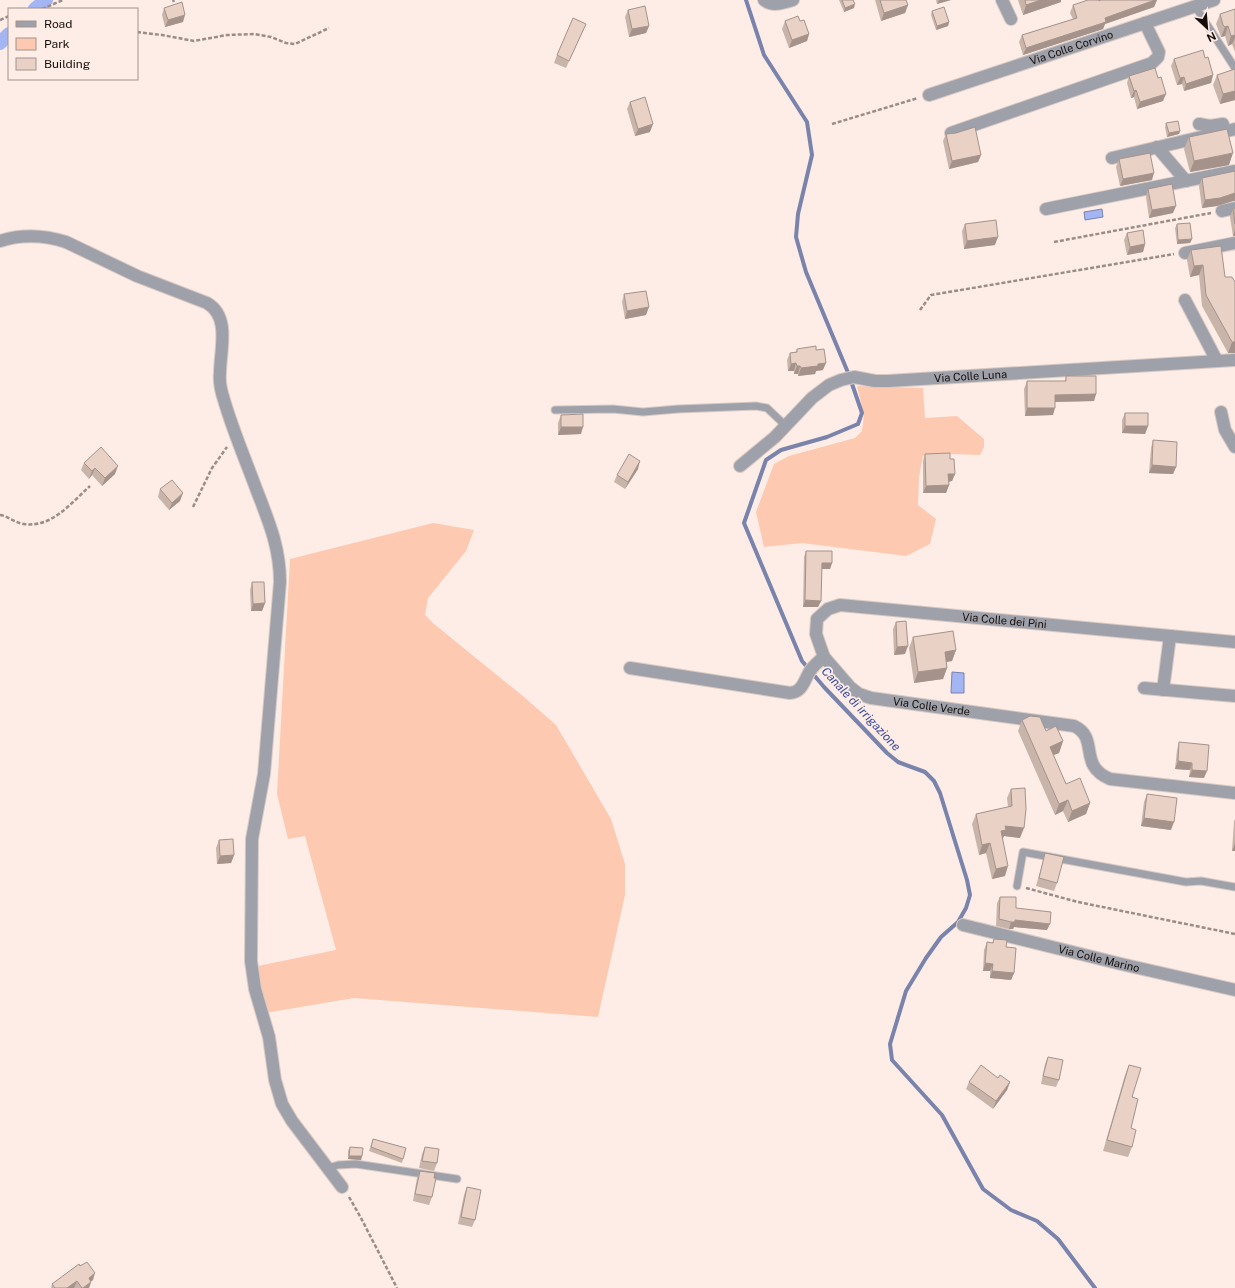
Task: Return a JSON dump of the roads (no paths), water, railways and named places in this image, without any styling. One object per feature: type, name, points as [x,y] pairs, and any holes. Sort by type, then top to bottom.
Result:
[{"type":"street","points":[[764,0],[769,3],[776,4],[793,0]]},
{"type":"street","points":[[1002,0],[1011,19]]},
{"type":"street","name":"Via Colle Corvino","points":[[928,95],[1214,0]]},
{"type":"street","points":[[951,133],[1152,63],[1158,57],[1159,52],[1145,23]]},
{"type":"street","points":[[1199,124],[1210,126],[1235,121]]},
{"type":"street","points":[[1112,158],[1235,128]]},
{"type":"street","points":[[1157,147],[1186,181]]},
{"type":"street","points":[[1046,209],[1235,172]]},
{"type":"street","points":[[1222,211],[1235,208]]},
{"type":"street","points":[[0,241],[18,237],[34,236],[66,242],[137,276],[202,301],[214,308],[220,318],[222,326],[220,386],[235,433],[272,529],[277,546],[280,566],[280,582],[264,774],[252,839],[252,970],[255,989],[269,1037],[275,1080],[280,1099],[288,1115],[342,1187]]},
{"type":"street","points":[[1185,253],[1235,243]]},
{"type":"street","points":[[1185,300],[1217,361]]},
{"type":"street","name":"Via Colle Luna","points":[[740,466],[766,445],[812,398],[823,389],[834,382],[852,377],[860,377],[876,381],[888,381],[1235,360]]},
{"type":"street","points":[[1221,412],[1225,430],[1235,447]]},
{"type":"street","name":"Via Colle dei Pini","points":[[824,657],[816,634],[817,619],[828,608],[840,605],[1235,642]]},
{"type":"street","points":[[1163,690],[1170,636]]},
{"type":"street","points":[[630,668],[793,693],[803,686],[811,671],[824,657]]},
{"type":"street","name":"Via Colle Verde","points":[[824,657],[850,687],[859,694],[871,698],[1074,726],[1083,733],[1086,738],[1091,761],[1095,770],[1099,774],[1110,779],[1235,793]]},
{"type":"street","points":[[1144,688],[1235,696]]},
{"type":"street","name":"Via Colle Marino","points":[[963,925],[1121,964],[1235,990]]},
{"type":"lane","points":[[1195,6],[1235,68]]},
{"type":"lane","points":[[555,410],[613,409],[643,412],[756,406],[767,408],[786,426]]},
{"type":"lane","points":[[1017,886],[1023,852],[1186,882],[1201,881],[1235,887]]},
{"type":"lane","points":[[328,1168],[338,1165],[356,1164],[457,1179]]},
{"type":"water","points":[[1102,209],[1103,217],[1085,220],[1084,212]]},
{"type":"water","points":[[952,672],[964,673],[964,693],[951,693]]},
{"type":"waterway","points":[[36,8],[46,0]]},
{"type":"waterway","points":[[746,0],[764,55],[807,122],[812,155],[798,214],[796,237],[806,272],[849,375]]},
{"type":"waterway","points":[[0,43],[8,35]]},
{"type":"waterway","name":"Canale di irrigazione","points":[[851,381],[862,413],[858,424],[827,437],[781,450],[766,460],[744,523],[802,661],[824,687],[887,753],[898,762],[925,772],[934,781],[940,793],[967,880],[970,895],[966,908],[958,922],[941,937],[906,991],[890,1044],[892,1060],[942,1115],[983,1189],[1011,1210],[1037,1221],[1058,1239],[1095,1288]]}]
